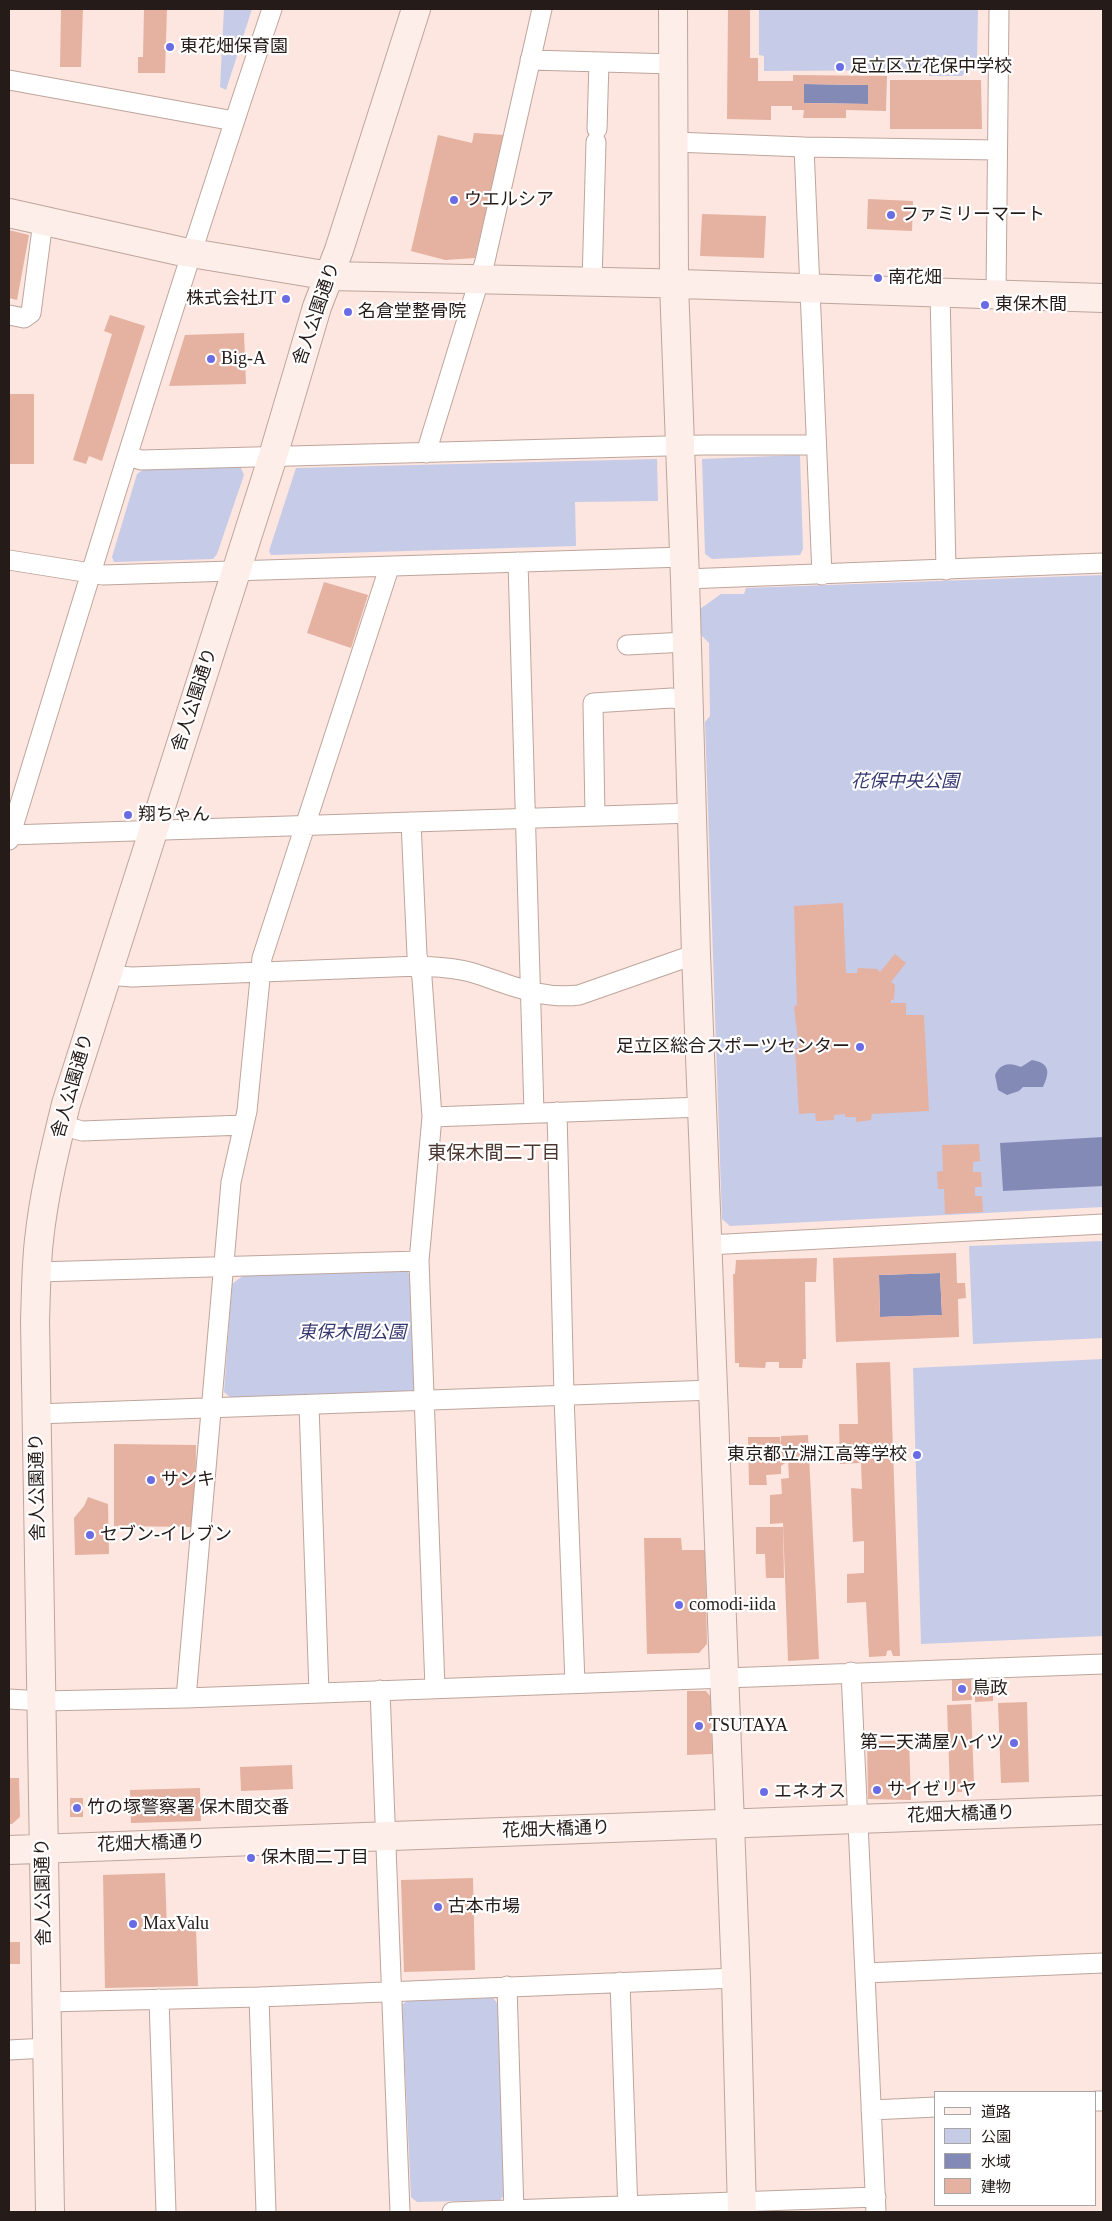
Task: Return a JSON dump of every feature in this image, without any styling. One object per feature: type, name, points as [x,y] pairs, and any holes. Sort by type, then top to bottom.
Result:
[{"type":"street","points":[[272,9],[192,253],[9,837],[153,830],[693,813]]},
{"type":"street","name":"舎人公園通り","points":[[50,2212],[35,1321],[39,1241],[45,1199],[51,1164],[61,1126],[107,975],[273,456],[317,307],[330,276],[416,9]]},
{"type":"street","points":[[426,453],[485,260],[542,9]]},
{"type":"street","points":[[673,9],[674,284],[685,568],[696,954],[736,1978],[742,2207]]},
{"type":"street","points":[[996,295],[998,9]]},
{"type":"street","points":[[530,60],[674,64]]},
{"type":"street","points":[[592,282],[599,62]]},
{"type":"street","points":[[9,80],[234,121]]},
{"type":"street","points":[[674,142],[804,147],[997,150]]},
{"type":"street","points":[[804,147],[822,575]]},
{"type":"street","points":[[9,213],[192,253],[330,276],[674,284],[1103,298]]},
{"type":"street","points":[[9,315],[24,318],[31,313],[43,221]]},
{"type":"street","points":[[940,292],[946,570]]},
{"type":"street","points":[[128,456],[141,460],[680,446],[816,445]]},
{"type":"street","points":[[9,560],[103,575],[389,568],[518,562],[822,575],[1103,563]]},
{"type":"street","points":[[518,562],[534,1113]]},
{"type":"street","points":[[186,1698],[231,1182],[244,1125],[262,958],[389,568]]},
{"type":"street","points":[[628,645],[687,642]]},
{"type":"street","points":[[595,816],[593,703],[672,698],[689,701]]},
{"type":"street","points":[[411,822],[417,955],[432,1117],[419,1261],[435,1688]]},
{"type":"street","points":[[107,975],[132,977],[419,966],[452,967],[531,992],[562,997],[579,995],[696,954]]},
{"type":"street","points":[[432,1117],[702,1107]]},
{"type":"street","points":[[557,1112],[564,1396],[575,1683]]},
{"type":"street","points":[[61,1126],[82,1131],[244,1125]]},
{"type":"street","points":[[708,1245],[1103,1224]]},
{"type":"street","points":[[37,1272],[419,1261]]},
{"type":"street","points":[[36,1414],[713,1390]]},
{"type":"street","points":[[309,1405],[319,1692]]},
{"type":"street","points":[[9,1699],[42,1701],[186,1698],[1103,1664]]},
{"type":"street","points":[[452,2212],[876,2205],[851,1672]]},
{"type":"street","points":[[380,1690],[400,2212]]},
{"type":"street","name":"花畑大橋通り","points":[[9,1850],[1103,1810]]},
{"type":"street","points":[[865,1973],[1103,1963]]},
{"type":"street","points":[[46,2002],[259,1997],[391,1990],[736,1978]]},
{"type":"street","points":[[620,1982],[628,2209]]},
{"type":"street","points":[[507,1986],[514,2211]]},
{"type":"street","points":[[259,1997],[266,2212]]},
{"type":"street","points":[[158,1999],[166,2212]]},
{"type":"street","points":[[9,2050],[47,2048]]},
{"type":"street","points":[[871,2110],[934,2107]]},
{"type":"green space","points":[[224,9],[252,9],[226,90],[220,87]]},
{"type":"green space","points":[[759,9],[978,9],[977,59],[962,76],[929,76],[929,70],[764,71],[764,56],[759,55]]},
{"type":"green space","points":[[800,455],[803,549],[800,555],[712,559],[705,554],[702,459]]},
{"type":"green space","points":[[657,459],[658,501],[575,502],[576,546],[271,555],[269,551],[296,468]]},
{"type":"green space","points":[[240,466],[244,475],[217,554],[213,559],[114,562],[112,557],[137,474],[144,469]]},
{"type":"green space","name":"花保中央公園","points":[[1103,575],[1103,1207],[730,1226],[722,1219],[705,722],[710,716],[709,643],[701,635],[700,609],[721,594],[744,594],[746,588]]},
{"type":"green space","points":[[1103,1241],[1103,1338],[973,1344],[969,1246]]},
{"type":"green space","name":"東保木間公園","points":[[405,1269],[412,1277],[416,1387],[410,1393],[231,1398],[224,1392],[232,1284],[244,1275]]},
{"type":"green space","points":[[1103,1359],[1103,1636],[921,1644],[913,1368]]},
{"type":"green space","points":[[493,1998],[498,2004],[504,2195],[500,2200],[417,2202],[411,2197],[402,2005],[408,2000]]},
{"type":"water","points":[[804,84],[868,85],[868,104],[804,103]]},
{"type":"water","points":[[1032,1060],[1042,1063],[1047,1069],[1047,1077],[1043,1087],[1023,1087],[1019,1091],[1007,1095],[998,1090],[995,1075],[1000,1068],[1009,1064],[1021,1067]]},
{"type":"water","points":[[1103,1137],[1103,1186],[1003,1191],[1000,1143]]},
{"type":"water","points":[[940,1273],[942,1315],[880,1317],[879,1275]]},
{"type":"building","points":[[61,9],[83,9],[81,67],[60,67]]},
{"type":"building","points":[[144,9],[167,9],[165,73],[138,73],[138,57],[143,57]]},
{"type":"building","points":[[728,9],[750,9],[750,58],[758,58],[758,81],[793,81],[793,75],[887,76],[886,111],[846,110],[846,118],[803,118],[804,110],[792,110],[792,106],[771,106],[771,120],[727,119]],"holes":[[[804,84],[868,85],[868,104],[804,103]]]},
{"type":"building","points":[[890,80],[981,80],[982,129],[890,129]]},
{"type":"building","points":[[474,133],[504,135],[475,258],[445,260],[411,251],[438,135],[472,143]]},
{"type":"building","points":[[868,199],[913,201],[912,231],[867,229]]},
{"type":"building","points":[[702,214],[766,216],[764,258],[700,256]]},
{"type":"building","points":[[9,230],[29,235],[17,300],[9,298]]},
{"type":"building","points":[[110,315],[145,326],[102,461],[89,456],[86,464],[73,460],[112,334],[104,331]]},
{"type":"building","points":[[244,333],[246,384],[169,386],[185,335]]},
{"type":"building","points":[[9,394],[34,394],[34,464],[9,464]]},
{"type":"building","points":[[324,582],[368,595],[351,648],[307,633]]},
{"type":"building","points":[[843,903],[846,973],[857,973],[858,968],[877,969],[880,972],[895,954],[906,963],[891,982],[895,985],[894,1000],[891,1000],[891,1003],[906,1003],[906,1015],[924,1015],[929,1111],[872,1114],[871,1120],[856,1122],[856,1117],[845,1117],[845,1114],[834,1115],[834,1120],[816,1121],[815,1113],[799,1114],[795,1048],[799,1048],[794,1007],[797,1005],[794,906]]},
{"type":"building","points":[[979,1144],[980,1161],[973,1162],[973,1172],[981,1172],[982,1187],[975,1187],[975,1196],[982,1196],[983,1212],[945,1214],[944,1189],[938,1189],[937,1172],[943,1171],[942,1145]]},
{"type":"building","points":[[956,1253],[957,1283],[965,1283],[966,1298],[958,1299],[959,1337],[836,1342],[833,1258]],"holes":[[[940,1273],[942,1315],[880,1317],[879,1275]]]},
{"type":"building","points":[[817,1258],[816,1282],[805,1282],[806,1359],[803,1359],[802,1368],[779,1368],[779,1362],[766,1362],[765,1368],[739,1367],[739,1363],[735,1363],[733,1274],[735,1274],[736,1260]]},
{"type":"building","points":[[890,1362],[900,1656],[893,1656],[891,1650],[887,1651],[886,1656],[869,1657],[866,1602],[847,1603],[847,1574],[864,1573],[864,1541],[853,1542],[851,1488],[862,1489],[861,1463],[840,1464],[839,1424],[858,1424],[856,1363]]},
{"type":"building","points":[[808,1435],[819,1659],[788,1661],[783,1523],[770,1524],[770,1495],[782,1494],[781,1479],[789,1478],[788,1461],[781,1466],[781,1474],[766,1475],[767,1485],[749,1485],[748,1437],[780,1437],[781,1448],[781,1436]]},
{"type":"building","points":[[114,1444],[196,1445],[195,1527],[114,1526]]},
{"type":"building","points":[[88,1497],[108,1504],[109,1554],[75,1555],[74,1518],[84,1506]]},
{"type":"building","points":[[756,1527],[783,1527],[784,1578],[766,1578],[765,1554],[756,1554]]},
{"type":"building","points":[[644,1538],[681,1538],[682,1550],[705,1550],[707,1644],[699,1653],[647,1654]]},
{"type":"building","name":"鳥政","points":[[971,1676],[972,1700],[952,1701],[952,1678]]},
{"type":"building","points":[[993,1678],[993,1701],[975,1702],[975,1679]]},
{"type":"building","name":"TSUTAYA","points":[[687,1691],[706,1691],[711,1697],[712,1754],[687,1755]]},
{"type":"building","name":"第二天満屋ハイツ","points":[[1027,1702],[1029,1782],[1001,1783],[998,1703]]},
{"type":"building","points":[[971,1704],[974,1784],[962,1786],[962,1792],[950,1792],[947,1705]]},
{"type":"building","points":[[909,1740],[911,1800],[868,1799],[867,1742]]},
{"type":"building","points":[[292,1765],[293,1789],[241,1791],[240,1767]]},
{"type":"building","points":[[9,1778],[19,1778],[20,1817],[12,1824],[9,1824]]},
{"type":"building","points":[[200,1788],[201,1821],[131,1823],[130,1790]]},
{"type":"building","points":[[70,1798],[83,1798],[83,1817],[70,1817]]},
{"type":"building","points":[[165,1873],[167,1929],[196,1928],[198,1986],[105,1988],[103,1875]]},
{"type":"building","points":[[473,1878],[475,1970],[404,1972],[401,1880]]},
{"type":"building","points":[[9,1942],[20,1942],[20,1964],[9,1964]]},
{"type":"place","name":"東花畑保育園","points":[[170,47]]},
{"type":"place","name":"足立区立花保中学校","points":[[840,67]]},
{"type":"place","name":"ウエルシア","points":[[454,200]]},
{"type":"place","name":"ファミリーマート","points":[[891,215]]},
{"type":"place","name":"南花畑","points":[[878,278]]},
{"type":"place","name":"株式会社JT","points":[[286,299]]},
{"type":"place","name":"東保木間","points":[[985,305]]},
{"type":"place","name":"名倉堂整骨院","points":[[348,312]]},
{"type":"place","name":"Big-A","points":[[211,359]]},
{"type":"place","name":"翔ちゃん","points":[[128,815]]},
{"type":"place","name":"足立区総合スポーツセンター","points":[[860,1047]]},
{"type":"place","name":"東京都立淵江高等学校","points":[[917,1455]]},
{"type":"place","name":"サンキ","points":[[151,1480]]},
{"type":"place","name":"セブン-イレブン","points":[[90,1535]]},
{"type":"place","name":"comodi-iida","points":[[679,1605]]},
{"type":"place","name":"鳥政","points":[[962,1689]]},
{"type":"place","name":"TSUTAYA","points":[[699,1726]]},
{"type":"place","name":"第二天満屋ハイツ","points":[[1014,1743]]},
{"type":"place","name":"サイゼリヤ","points":[[877,1790]]},
{"type":"place","name":"エネオス","points":[[764,1792]]},
{"type":"place","name":"竹の塚警察署 保木間交番","points":[[77,1808]]},
{"type":"place","name":"保木間二丁目","points":[[251,1858]]},
{"type":"place","name":"古本市場","points":[[438,1907]]},
{"type":"place","name":"MaxValu","points":[[133,1924]]},
{"type":"district","name":"東保木間二丁目","points":[[494,1154]]}]
